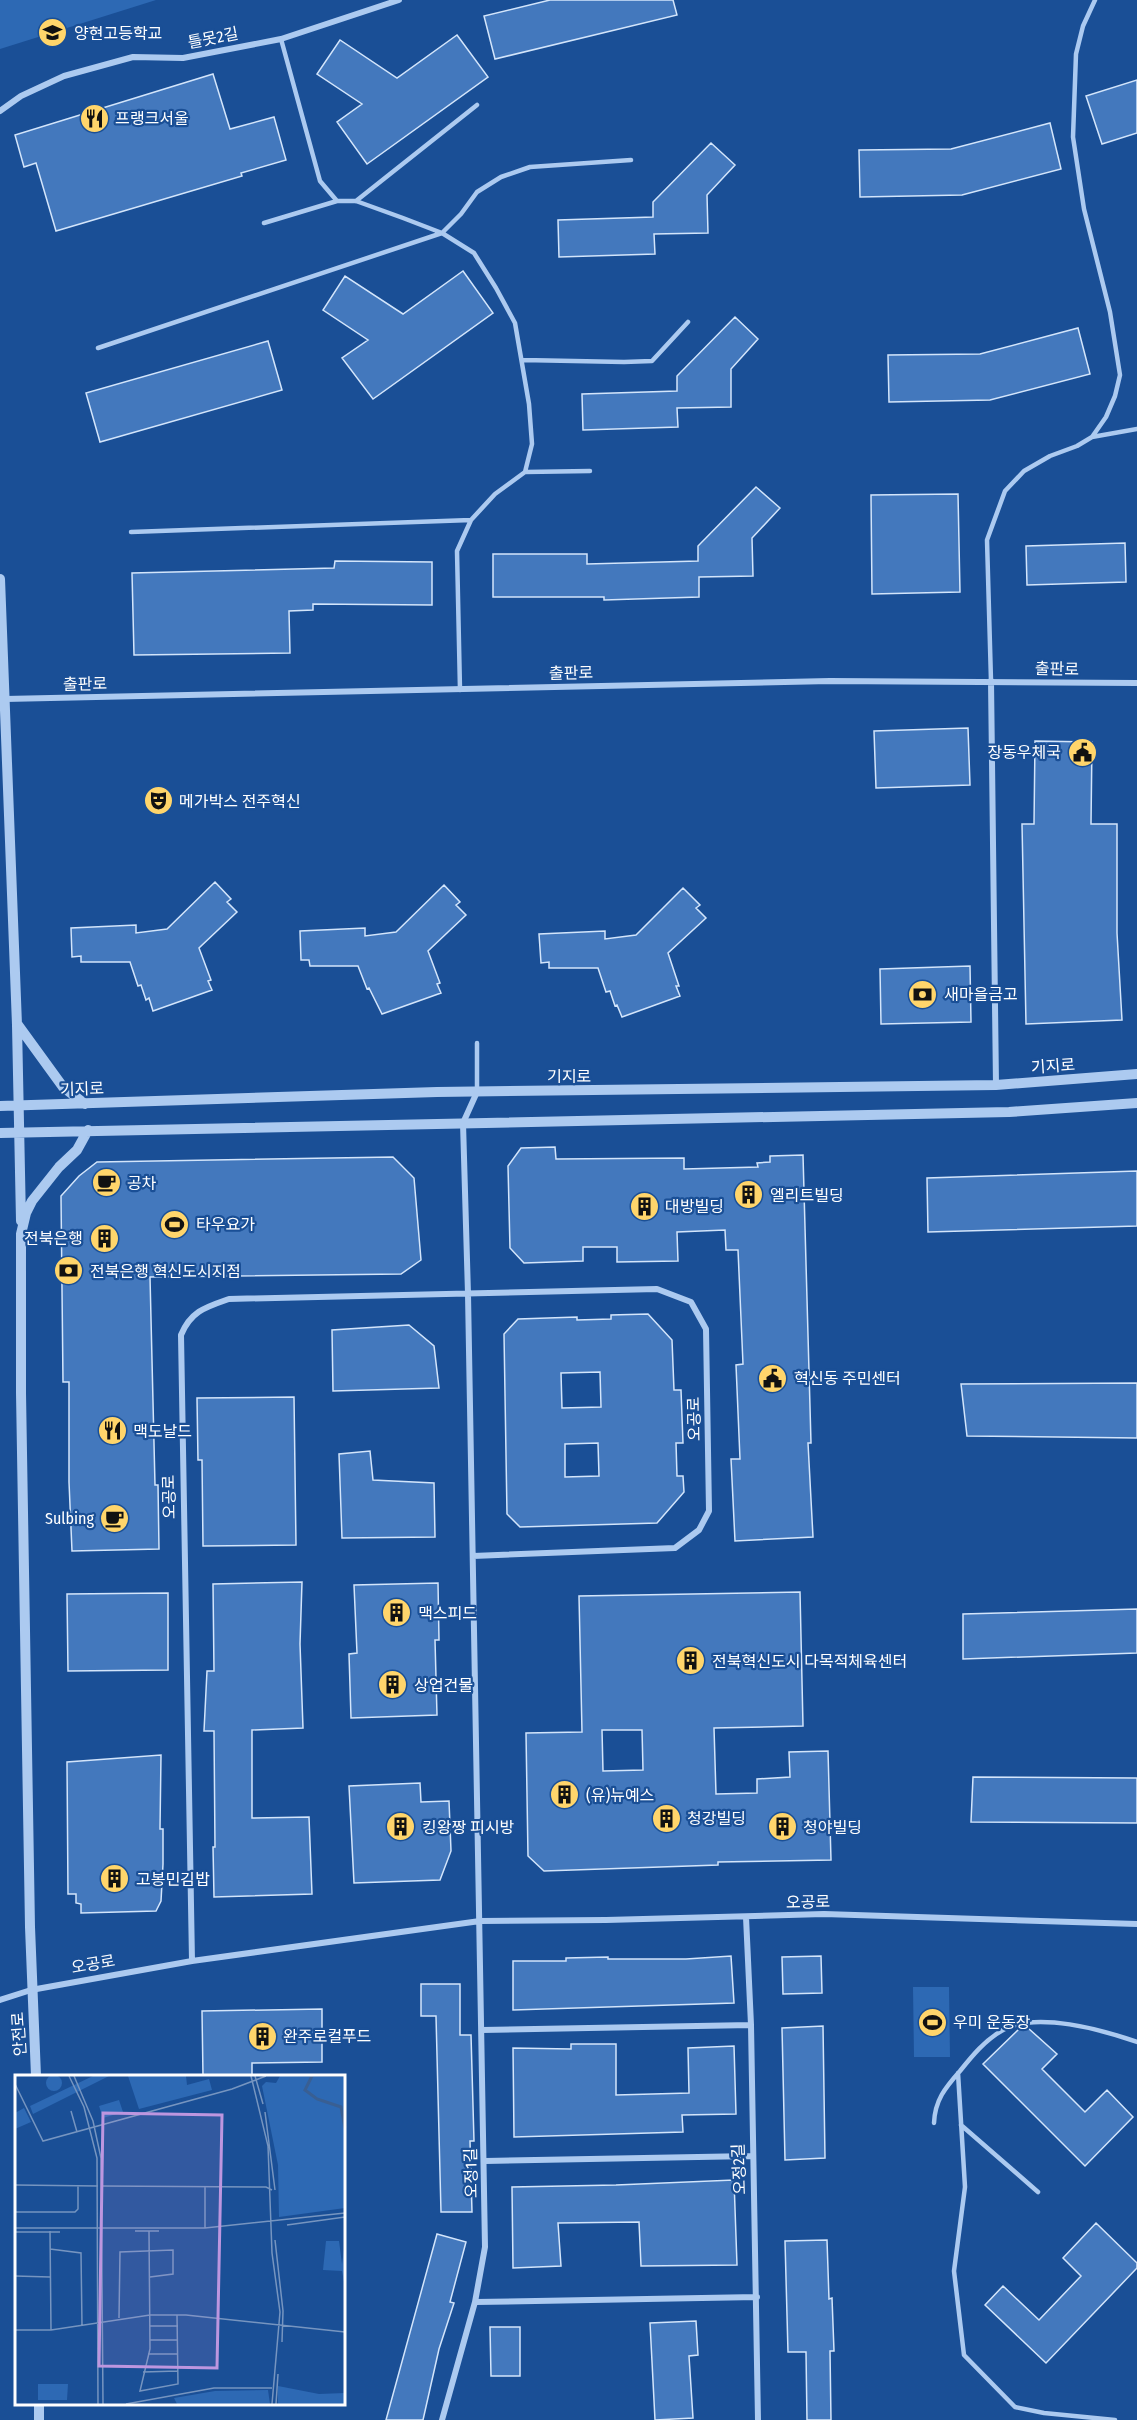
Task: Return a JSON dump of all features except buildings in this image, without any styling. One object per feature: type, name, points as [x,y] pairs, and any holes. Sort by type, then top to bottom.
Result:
[{"type":"street","name":"틀못2길","points":[[0,111],[21,96],[64,76],[133,57],[183,58],[281,39],[399,0]]},
{"type":"street","points":[[0,579],[17,1025],[21,1234]]},
{"type":"street","name":"출판로","points":[[5,699],[818,681],[1137,683]]},
{"type":"street","points":[[991,681],[996,1085]]},
{"type":"street","points":[[17,1025],[63,1087],[85,1104]]},
{"type":"street","name":"기지로","points":[[0,1106],[477,1092],[996,1085],[1137,1074]]},
{"type":"street","points":[[477,1092],[463,1123],[480,1921]]},
{"type":"street","points":[[0,1133],[1010,1112],[1137,1103]]},
{"type":"street","points":[[21,1234],[26,1213],[32,1201],[76,1150],[88,1130]]},
{"type":"street","name":"안전로","points":[[21,1234],[21,1393],[31,1990],[36,2075]]},
{"type":"street","name":"오공로","points":[[192,1961],[181,1335],[185,1325],[201,1308],[229,1299],[657,1289],[691,1302],[706,1329],[709,1511],[699,1530],[675,1548],[473,1556]]},
{"type":"street","name":"오공로","points":[[0,2000],[31,1990],[192,1961],[480,1921],[841,1914],[1137,1924]]},
{"type":"street","name":"오정2길","points":[[746,1917],[751,2025],[759,2420]]},
{"type":"street","name":"오정1길","points":[[442,2420],[475,2302],[485,2247],[480,1921]]},
{"type":"street","points":[[482,2030],[751,2025]]},
{"type":"street","points":[[485,2161],[752,2156]]},
{"type":"street","points":[[475,2302],[757,2297]]},
{"type":"lane","points":[[1092,437],[1106,417],[1115,396],[1120,375],[1110,312],[1082,200],[1073,137],[1076,54],[1083,26],[1095,0]]},
{"type":"lane","points":[[281,39],[320,181],[337,201]]},
{"type":"lane","points":[[356,201],[477,105]]},
{"type":"lane","points":[[98,348],[442,233],[462,213],[477,192],[501,177],[530,167],[631,160]]},
{"type":"lane","points":[[264,223],[337,201],[356,201],[442,233],[474,253],[515,323],[523,360],[532,444],[525,472]]},
{"type":"lane","points":[[523,360],[652,361],[688,322]]},
{"type":"lane","points":[[991,681],[987,540],[1005,491],[1024,471],[1050,456],[1077,446],[1092,437],[1137,429]]},
{"type":"lane","points":[[460,690],[457,552],[471,520],[495,494],[525,472],[590,471]]},
{"type":"lane","points":[[131,532],[471,520]]},
{"type":"lane","points":[[477,1042],[477,1092]]},
{"type":"lane","points":[[934,2123],[934,2111],[946,2085],[975,2052],[1003,2030],[1028,2021],[1100,2029],[1137,2042]]},
{"type":"lane","points":[[958,2073],[965,2187],[954,2271],[964,2355],[1015,2407],[1044,2413],[1114,2420]]},
{"type":"lane","points":[[961,2125],[1038,2192]]},
{"type":"shaded area","points":[[0,0],[156,0],[0,49]]},
{"type":"shaded area","name":"우미 운동장","points":[[913,1987],[949,1987],[950,2057],[914,2057]]},
{"type":"place","name":"양현고등학교","points":[[53,33]]},
{"type":"place","name":"프랭크서울","points":[[94,118]]},
{"type":"place","name":"장동우체국","points":[[1082,752]]},
{"type":"place","name":"메가박스 전주혁신","points":[[158,801]]},
{"type":"place","name":"새마을금고","points":[[923,994]]},
{"type":"place","name":"공차","points":[[106,1183]]},
{"type":"place","name":"엘리트빌딩","points":[[749,1195]]},
{"type":"place","name":"대방빌딩","points":[[644,1206]]},
{"type":"place","name":"타우요가","points":[[175,1224]]},
{"type":"place","name":"전북은행","points":[[104,1238]]},
{"type":"place","name":"전북은행 혁신도시지점","points":[[69,1271]]},
{"type":"place","name":"혁신동 주민센터","points":[[773,1378]]},
{"type":"place","name":"맥도날드","points":[[112,1431]]},
{"type":"place","name":"Sulbing","points":[[115,1518]]},
{"type":"place","name":"맥스피드","points":[[397,1613]]},
{"type":"place","name":"전북혁신도시 다목적체육센터","points":[[691,1661]]},
{"type":"place","name":"상업건물","points":[[393,1685]]},
{"type":"place","name":"(유)뉴예스","points":[[565,1795]]},
{"type":"place","name":"청강빌딩","points":[[666,1818]]},
{"type":"place","name":"킹왕짱 피시방","points":[[401,1827]]},
{"type":"place","name":"청야빌딩","points":[[782,1827]]},
{"type":"place","name":"고봉민김밥","points":[[115,1879]]},
{"type":"place","name":"우미 운동장","points":[[932,2022]]},
{"type":"place","name":"완주로컬푸드","points":[[262,2036]]}]
